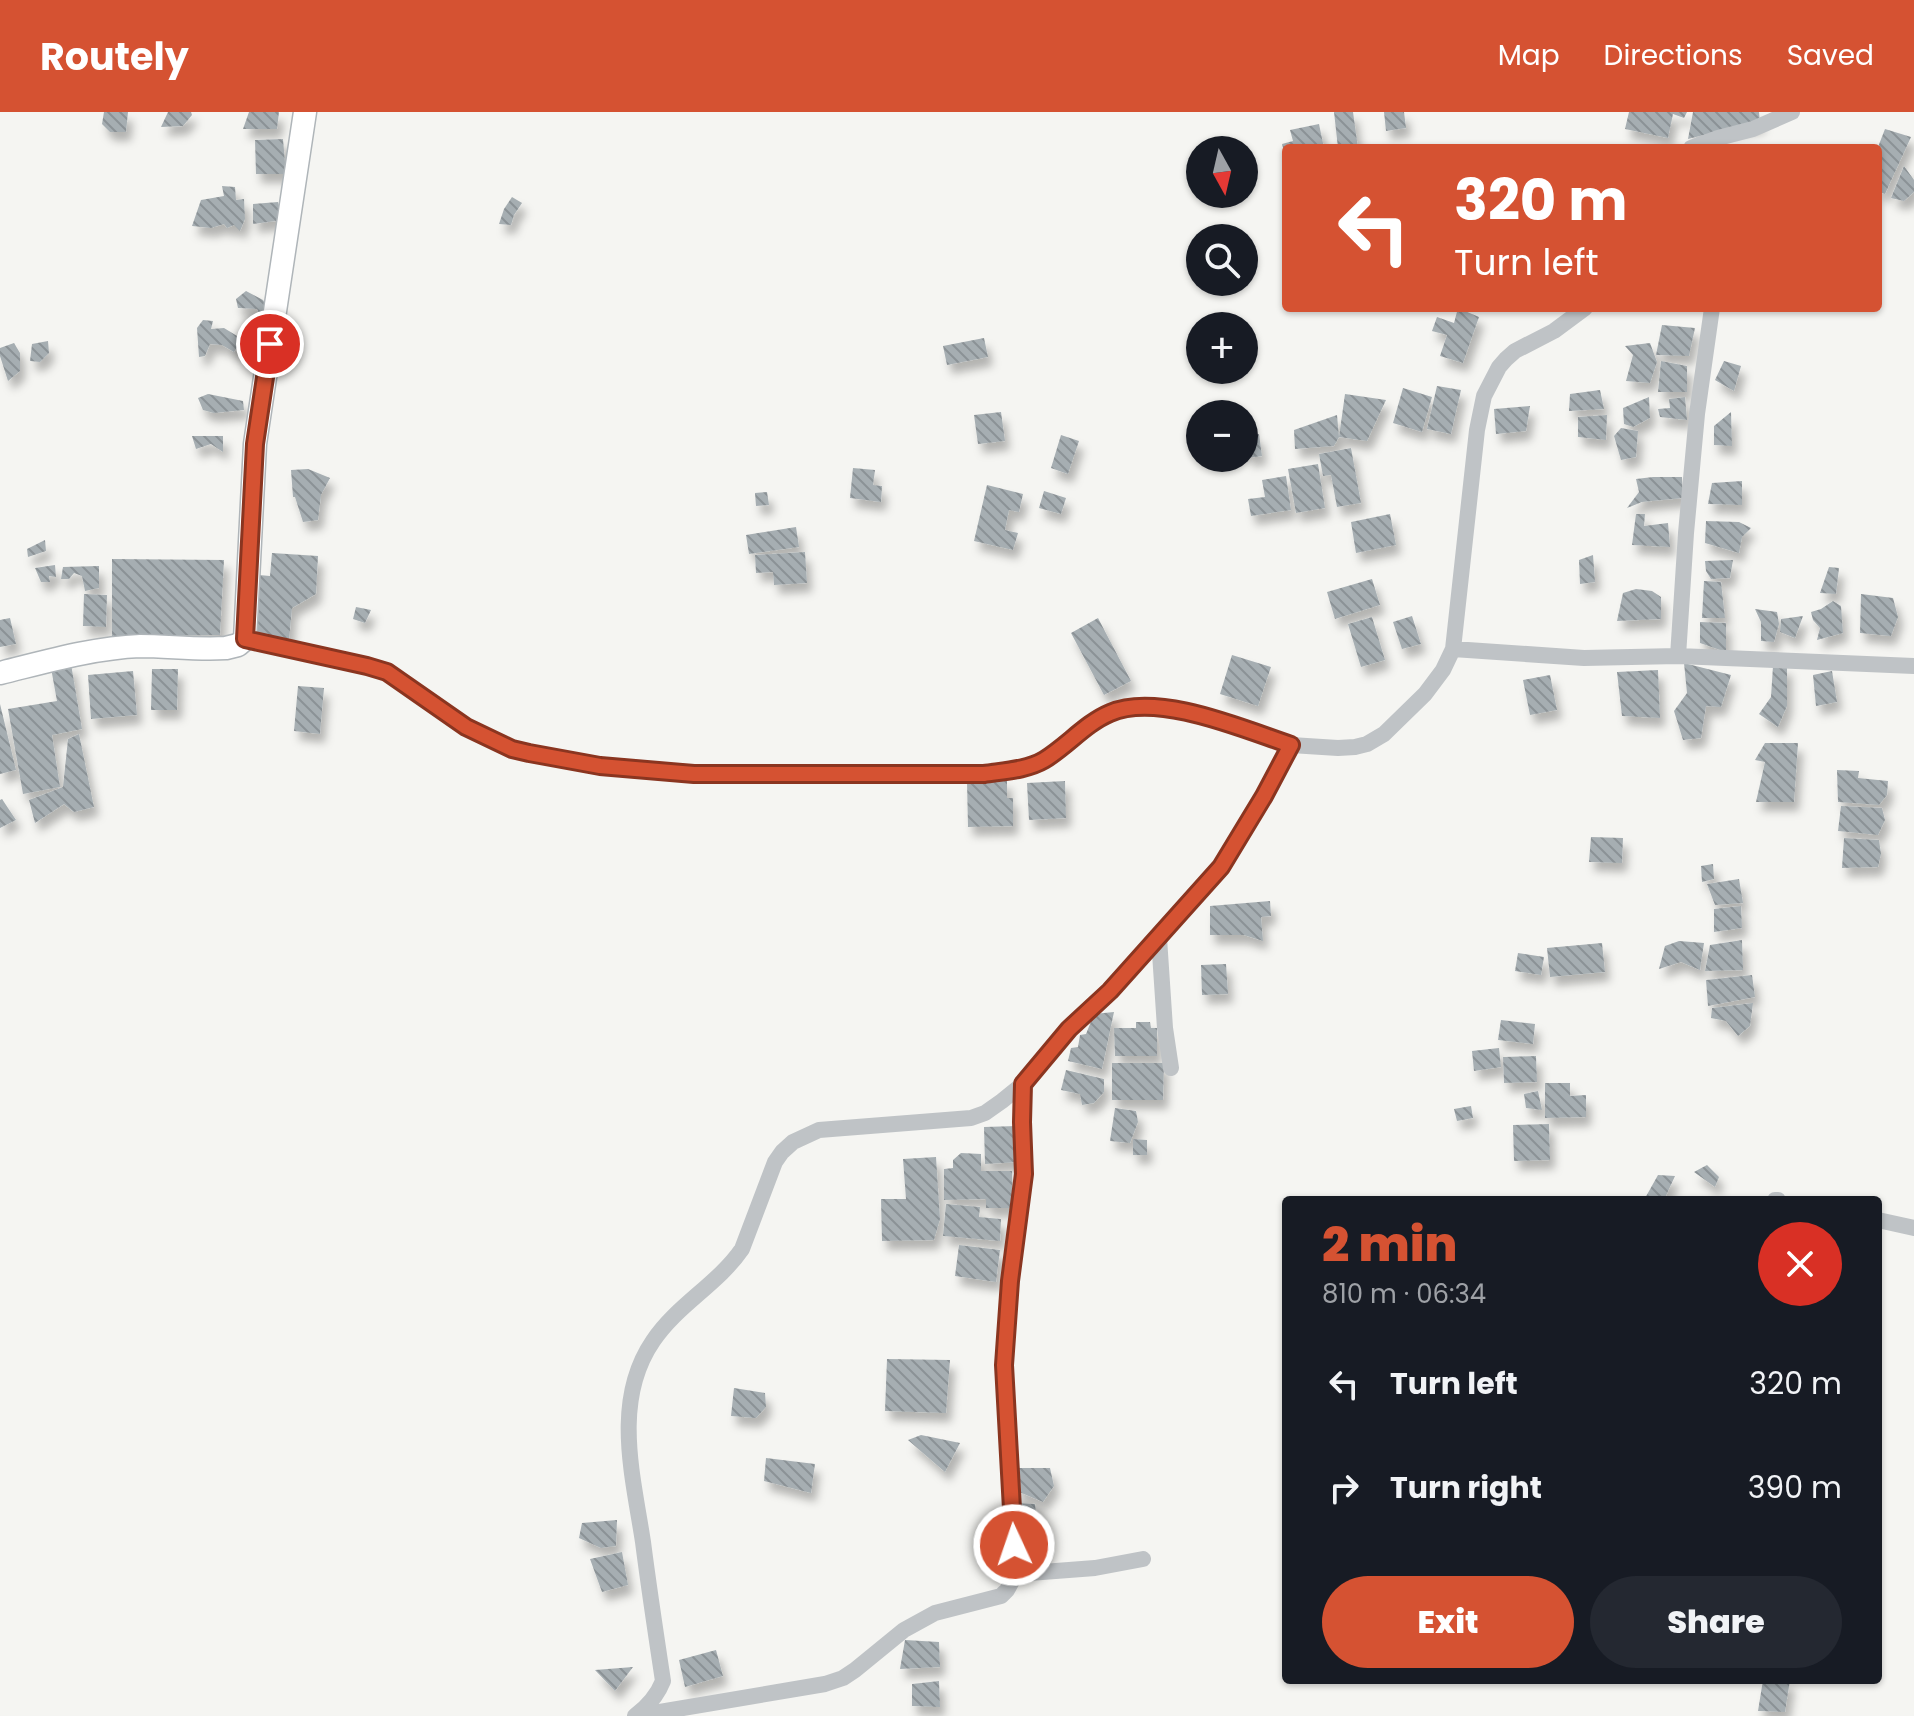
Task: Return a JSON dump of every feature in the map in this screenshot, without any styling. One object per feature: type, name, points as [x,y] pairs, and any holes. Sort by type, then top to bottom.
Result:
[{"type":"street","points":[[0,673],[106,650],[140,646],[226,648],[238,645],[245,639],[255,444],[305,112]]},
{"type":"street","points":[[1702,144],[1753,129],[1792,112]]},
{"type":"street","points":[[245,639],[387,672],[490,740],[512,749],[600,766],[694,774],[984,774],[1025,768],[1042,762],[1097,721],[1110,713],[1131,707],[1207,716],[1291,745],[1355,747],[1384,734],[1425,694],[1443,670],[1453,649],[1477,430],[1484,396],[1499,367],[1515,351],[1554,331],[1580,312]]},
{"type":"street","points":[[1678,656],[1697,414],[1711,312]]},
{"type":"street","points":[[1453,649],[1584,658],[1678,656],[1914,666]]},
{"type":"street","points":[[635,1716],[646,1707],[663,1681],[629,1452],[633,1389],[652,1342],[735,1259],[742,1249],[775,1162],[793,1142],[807,1134],[832,1128],[971,1118],[985,1113],[1023,1084],[1069,1029],[1110,991],[1221,867],[1291,745]]},
{"type":"street","points":[[1159,938],[1171,1068]]},
{"type":"street","points":[[635,1716],[834,1681],[855,1670],[904,1630],[935,1613],[1001,1596],[1007,1590],[1016,1574],[1004,1365],[1010,1281],[1024,1174],[1023,1084]]},
{"type":"street","points":[[1882,1221],[1914,1228]]},
{"type":"street","points":[[1016,1574],[1095,1568],[1143,1559]]},
{"type":"building","points":[[104,112],[128,112],[126,132],[110,132],[102,124]]},
{"type":"building","points":[[168,112],[191,112],[192,115],[183,126],[161,127]]},
{"type":"building","points":[[249,112],[279,112],[277,129],[243,129]]},
{"type":"building","points":[[1334,112],[1353,112],[1357,144],[1338,144]]},
{"type":"building","points":[[1384,112],[1404,112],[1406,128],[1386,131]]},
{"type":"building","points":[[1629,112],[1687,112],[1684,118],[1673,114],[1668,138],[1625,129]]},
{"type":"building","points":[[1693,112],[1759,112],[1760,124],[1688,139]]},
{"type":"building","points":[[1319,124],[1323,144],[1282,144],[1293,141],[1290,130]]},
{"type":"building","points":[[1885,129],[1911,137],[1885,194],[1882,193],[1882,144],[1879,144]]},
{"type":"building","points":[[283,139],[286,174],[256,174],[255,140]]},
{"type":"building","points":[[1904,166],[1914,180],[1914,192],[1904,201],[1891,198]]},
{"type":"building","points":[[222,186],[235,187],[236,200],[244,199],[245,219],[240,231],[234,225],[227,228],[224,224],[211,228],[192,226],[201,200],[224,196]]},
{"type":"building","points":[[512,197],[522,203],[511,225],[499,224],[504,209]]},
{"type":"building","points":[[278,202],[283,220],[253,224],[253,204]]},
{"type":"building","points":[[246,291],[263,300],[268,308],[260,315],[257,309],[238,308],[236,299]]},
{"type":"building","points":[[1457,312],[1479,317],[1463,363],[1440,356],[1447,335],[1432,331],[1437,317],[1454,323]]},
{"type":"building","points":[[203,320],[213,321],[211,329],[224,328],[242,339],[234,352],[222,345],[210,344],[205,356],[199,357],[197,328]]},
{"type":"building","points":[[1662,325],[1695,328],[1689,356],[1656,355]]},
{"type":"building","points":[[984,338],[988,357],[947,365],[943,346]]},
{"type":"building","points":[[48,341],[49,353],[40,362],[30,361],[32,344]]},
{"type":"building","points":[[14,343],[20,353],[20,371],[8,381],[0,348]]},
{"type":"building","points":[[1650,343],[1657,362],[1650,383],[1626,381],[1633,355],[1625,346]]},
{"type":"building","points":[[1661,361],[1687,366],[1687,392],[1658,392]]},
{"type":"building","points":[[1724,361],[1741,366],[1734,391],[1715,380]]},
{"type":"building","points":[[1437,386],[1461,390],[1451,434],[1427,429]]},
{"type":"building","points":[[1403,388],[1432,397],[1422,432],[1393,423]]},
{"type":"building","points":[[1600,390],[1604,409],[1569,411],[1570,394]]},
{"type":"building","points":[[208,394],[243,401],[244,410],[214,413],[203,410],[198,398]]},
{"type":"building","points":[[1345,394],[1386,400],[1367,441],[1339,437]]},
{"type":"building","points":[[1649,397],[1650,418],[1633,427],[1624,424],[1623,408]]},
{"type":"building","points":[[1685,397],[1687,420],[1660,417],[1658,409],[1670,408],[1669,399]]},
{"type":"building","points":[[1530,406],[1526,431],[1496,434],[1494,409]]},
{"type":"building","points":[[1001,412],[1005,441],[978,444],[974,415]]},
{"type":"building","points":[[1731,412],[1732,446],[1714,445],[1714,426]]},
{"type":"building","points":[[1337,415],[1339,437],[1334,446],[1295,449],[1294,430]]},
{"type":"building","points":[[1607,415],[1606,440],[1578,437],[1578,417]]},
{"type":"building","points":[[1621,428],[1638,431],[1636,457],[1621,460],[1614,436]]},
{"type":"building","points":[[1258,434],[1262,456],[1258,457]]},
{"type":"building","points":[[1061,435],[1079,441],[1068,474],[1051,468]]},
{"type":"building","points":[[192,436],[223,436],[223,452],[211,444],[196,449]]},
{"type":"building","points":[[1351,448],[1361,503],[1337,507],[1331,475],[1323,476],[1319,454]]},
{"type":"building","points":[[1318,464],[1325,508],[1296,513],[1288,469]]},
{"type":"building","points":[[853,468],[875,470],[873,485],[882,486],[881,502],[850,498]]},
{"type":"building","points":[[308,469],[330,478],[321,495],[318,520],[303,522],[293,497],[291,470]]},
{"type":"building","points":[[1286,476],[1291,510],[1251,516],[1248,499],[1265,497],[1262,480]]},
{"type":"building","points":[[1682,477],[1683,498],[1642,502],[1627,508],[1639,492],[1636,479]]},
{"type":"building","points":[[1742,481],[1742,505],[1708,504],[1712,483]]},
{"type":"building","points":[[987,485],[1023,494],[1019,512],[1009,510],[1005,530],[1018,533],[1013,550],[974,541]]},
{"type":"building","points":[[1044,491],[1066,498],[1061,514],[1039,508]]},
{"type":"building","points":[[767,492],[769,505],[756,506],[755,493]]},
{"type":"building","points":[[1390,514],[1396,545],[1356,553],[1351,522]]},
{"type":"building","points":[[1636,514],[1645,514],[1644,526],[1668,523],[1670,547],[1632,545]]},
{"type":"building","points":[[1706,521],[1739,522],[1751,528],[1742,537],[1739,553],[1705,543]]},
{"type":"building","points":[[796,527],[799,547],[749,554],[746,535]]},
{"type":"building","points":[[45,540],[46,551],[28,557],[27,549]]},
{"type":"building","points":[[805,552],[807,583],[774,585],[773,572],[756,573],[755,555]]},
{"type":"building","points":[[272,553],[318,556],[316,594],[292,608],[289,640],[254,637],[259,575],[270,576]]},
{"type":"building","points":[[1593,555],[1595,582],[1580,584],[1579,560]]},
{"type":"building","points":[[112,559],[224,560],[220,635],[112,636]]},
{"type":"building","points":[[1733,560],[1730,578],[1711,579],[1706,571],[1705,561]]},
{"type":"building","points":[[55,565],[56,577],[49,576],[50,582],[41,582],[35,568]]},
{"type":"building","points":[[99,566],[99,588],[85,591],[82,576],[74,573],[69,579],[61,579],[63,567]]},
{"type":"building","points":[[1829,567],[1839,568],[1836,594],[1820,593]]},
{"type":"building","points":[[1372,579],[1380,605],[1335,619],[1327,592]]},
{"type":"building","points":[[1704,581],[1721,582],[1725,618],[1702,618]]},
{"type":"building","points":[[1636,589],[1652,591],[1661,597],[1661,619],[1617,621],[1623,593]]},
{"type":"building","points":[[84,594],[107,595],[106,627],[83,626]]},
{"type":"building","points":[[1861,594],[1893,598],[1898,617],[1891,636],[1860,633]]},
{"type":"building","points":[[1833,601],[1841,606],[1843,633],[1817,640],[1820,628],[1811,612]]},
{"type":"building","points":[[356,607],[371,610],[365,623],[353,619]]},
{"type":"building","points":[[1755,609],[1777,612],[1779,624],[1774,642],[1761,641],[1761,622]]},
{"type":"building","points":[[1412,616],[1421,644],[1402,649],[1393,622]]},
{"type":"building","points":[[1803,616],[1795,638],[1780,632],[1781,619]]},
{"type":"building","points":[[1372,617],[1385,660],[1361,667],[1348,624]]},
{"type":"building","points":[[10,618],[16,644],[0,647],[0,620]]},
{"type":"building","points":[[1098,618],[1131,681],[1104,695],[1071,633]]},
{"type":"building","points":[[1700,622],[1726,623],[1726,652],[1700,643]]},
{"type":"building","points":[[1232,655],[1271,667],[1258,706],[1220,694]]},
{"type":"building","points":[[1684,663],[1731,675],[1721,707],[1706,706],[1701,738],[1683,740],[1674,711],[1687,693]]},
{"type":"building","points":[[71,664],[82,729],[52,735],[60,787],[23,794],[8,709],[57,701],[51,668]]},
{"type":"building","points":[[1773,666],[1787,666],[1787,706],[1778,727],[1759,714],[1771,697]]},
{"type":"building","points":[[152,669],[178,669],[177,710],[151,710]]},
{"type":"building","points":[[1658,670],[1660,718],[1622,716],[1617,672]]},
{"type":"building","points":[[133,671],[137,715],[91,719],[88,675]]},
{"type":"building","points":[[1832,671],[1837,702],[1816,706],[1813,675]]},
{"type":"building","points":[[1550,675],[1557,710],[1530,715],[1523,680]]},
{"type":"building","points":[[298,686],[324,688],[320,734],[294,731]]},
{"type":"building","points":[[0,704],[16,770],[0,774]]},
{"type":"building","points":[[79,734],[94,807],[74,812],[64,804],[35,823],[29,800],[63,787],[68,739]]},
{"type":"building","points":[[1765,743],[1798,743],[1794,802],[1756,802],[1765,762],[1755,760]]},
{"type":"building","points":[[1837,770],[1859,771],[1858,778],[1888,781],[1887,795],[1879,805],[1838,802]]},
{"type":"building","points":[[1007,780],[1007,798],[1013,798],[1013,826],[968,827],[967,781]]},
{"type":"building","points":[[1065,781],[1066,818],[1029,820],[1027,783]]},
{"type":"building","points":[[0,800],[16,820],[0,828]]},
{"type":"building","points":[[1841,806],[1882,808],[1885,820],[1878,835],[1838,831]]},
{"type":"building","points":[[1591,837],[1623,838],[1622,863],[1589,862]]},
{"type":"building","points":[[1844,838],[1879,840],[1881,854],[1878,867],[1842,868]]},
{"type":"building","points":[[1713,864],[1714,879],[1702,882],[1701,866]]},
{"type":"building","points":[[1739,879],[1743,903],[1715,905],[1707,884]]},
{"type":"building","points":[[1270,901],[1271,916],[1261,917],[1263,941],[1244,935],[1210,935],[1210,906]]},
{"type":"building","points":[[1741,906],[1742,928],[1714,932],[1714,909]]},
{"type":"building","points":[[1742,940],[1743,970],[1705,971],[1710,945]]},
{"type":"building","points":[[1679,941],[1704,943],[1700,970],[1681,962],[1659,969],[1665,946]]},
{"type":"building","points":[[1602,943],[1605,972],[1550,977],[1547,948]]},
{"type":"building","points":[[1518,953],[1544,957],[1541,975],[1515,971]]},
{"type":"building","points":[[1226,964],[1228,994],[1202,995],[1201,965]]},
{"type":"building","points":[[1752,975],[1755,997],[1708,1006],[1706,980]]},
{"type":"building","points":[[1753,1003],[1750,1026],[1738,1036],[1726,1021],[1711,1018],[1712,1008]]},
{"type":"building","points":[[1114,1012],[1102,1069],[1068,1061],[1071,1048],[1078,1047],[1080,1035],[1086,1034],[1094,1014]]},
{"type":"building","points":[[1501,1020],[1535,1024],[1533,1044],[1498,1040]]},
{"type":"building","points":[[1136,1022],[1150,1022],[1151,1028],[1157,1028],[1157,1056],[1115,1056],[1114,1028],[1136,1028]]},
{"type":"building","points":[[1499,1048],[1501,1067],[1474,1071],[1472,1051]]},
{"type":"building","points":[[1536,1056],[1537,1082],[1504,1083],[1503,1057]]},
{"type":"building","points":[[1112,1063],[1164,1063],[1163,1100],[1112,1100]]},
{"type":"building","points":[[1066,1070],[1104,1079],[1104,1092],[1094,1103],[1082,1105],[1080,1094],[1061,1090]]},
{"type":"building","points":[[1545,1083],[1570,1083],[1570,1096],[1586,1095],[1586,1117],[1545,1118]]},
{"type":"building","points":[[1538,1091],[1542,1110],[1526,1108],[1524,1094]]},
{"type":"building","points":[[1471,1106],[1473,1118],[1457,1121],[1454,1109]]},
{"type":"building","points":[[1115,1108],[1136,1111],[1138,1122],[1130,1143],[1110,1141]]},
{"type":"building","points":[[1549,1124],[1550,1160],[1514,1161],[1513,1125]]},
{"type":"building","points":[[1017,1126],[1019,1162],[985,1164],[984,1127]]},
{"type":"building","points":[[1133,1139],[1147,1140],[1147,1155],[1133,1155]]},
{"type":"building","points":[[961,1153],[981,1154],[981,1171],[1012,1171],[1012,1208],[986,1208],[986,1199],[944,1200],[944,1169],[953,1168],[953,1160]]},
{"type":"building","points":[[936,1157],[940,1219],[934,1240],[882,1241],[881,1199],[906,1199],[903,1159]]},
{"type":"building","points":[[1707,1165],[1719,1177],[1715,1187],[1694,1172]]},
{"type":"building","points":[[1658,1175],[1675,1176],[1666,1196],[1646,1196]]},
{"type":"building","points":[[946,1204],[980,1207],[979,1217],[1001,1219],[1000,1241],[943,1236]]},
{"type":"building","points":[[959,1245],[1000,1250],[996,1282],[955,1276]]},
{"type":"building","points":[[887,1359],[950,1360],[946,1413],[885,1411]]},
{"type":"building","points":[[734,1388],[765,1393],[766,1407],[756,1418],[731,1416]]},
{"type":"building","points":[[921,1435],[960,1443],[945,1472],[908,1440]]},
{"type":"building","points":[[766,1458],[815,1464],[811,1493],[764,1481]]},
{"type":"building","points":[[1014,1468],[1050,1468],[1054,1486],[1043,1502],[1017,1491]]},
{"type":"building","points":[[1016,1503],[1035,1504],[1038,1532],[1031,1532],[1029,1514],[1019,1516]]},
{"type":"building","points":[[617,1520],[616,1546],[601,1548],[579,1538],[582,1523]]},
{"type":"building","points":[[1018,1544],[1041,1548],[1023,1563]]},
{"type":"building","points":[[622,1552],[628,1585],[602,1592],[590,1559]]},
{"type":"building","points":[[905,1640],[939,1642],[940,1667],[900,1669]]},
{"type":"building","points":[[716,1650],[723,1676],[685,1687],[679,1660]]},
{"type":"building","points":[[633,1667],[615,1691],[595,1670]]},
{"type":"building","points":[[939,1681],[940,1707],[912,1706],[912,1684]]},
{"type":"building","points":[[1762,1684],[1789,1684],[1785,1712],[1758,1711]]},
{"type":"route","points":[[270,344],[255,444],[245,639],[387,672],[466,727],[512,749],[600,766],[694,774],[984,774],[1025,768],[1042,762],[1097,721],[1110,713],[1131,707],[1207,716],[1291,745],[1221,867],[1110,991],[1069,1029],[1023,1084],[1024,1174],[1010,1281],[1004,1365],[1014,1545]]}]
